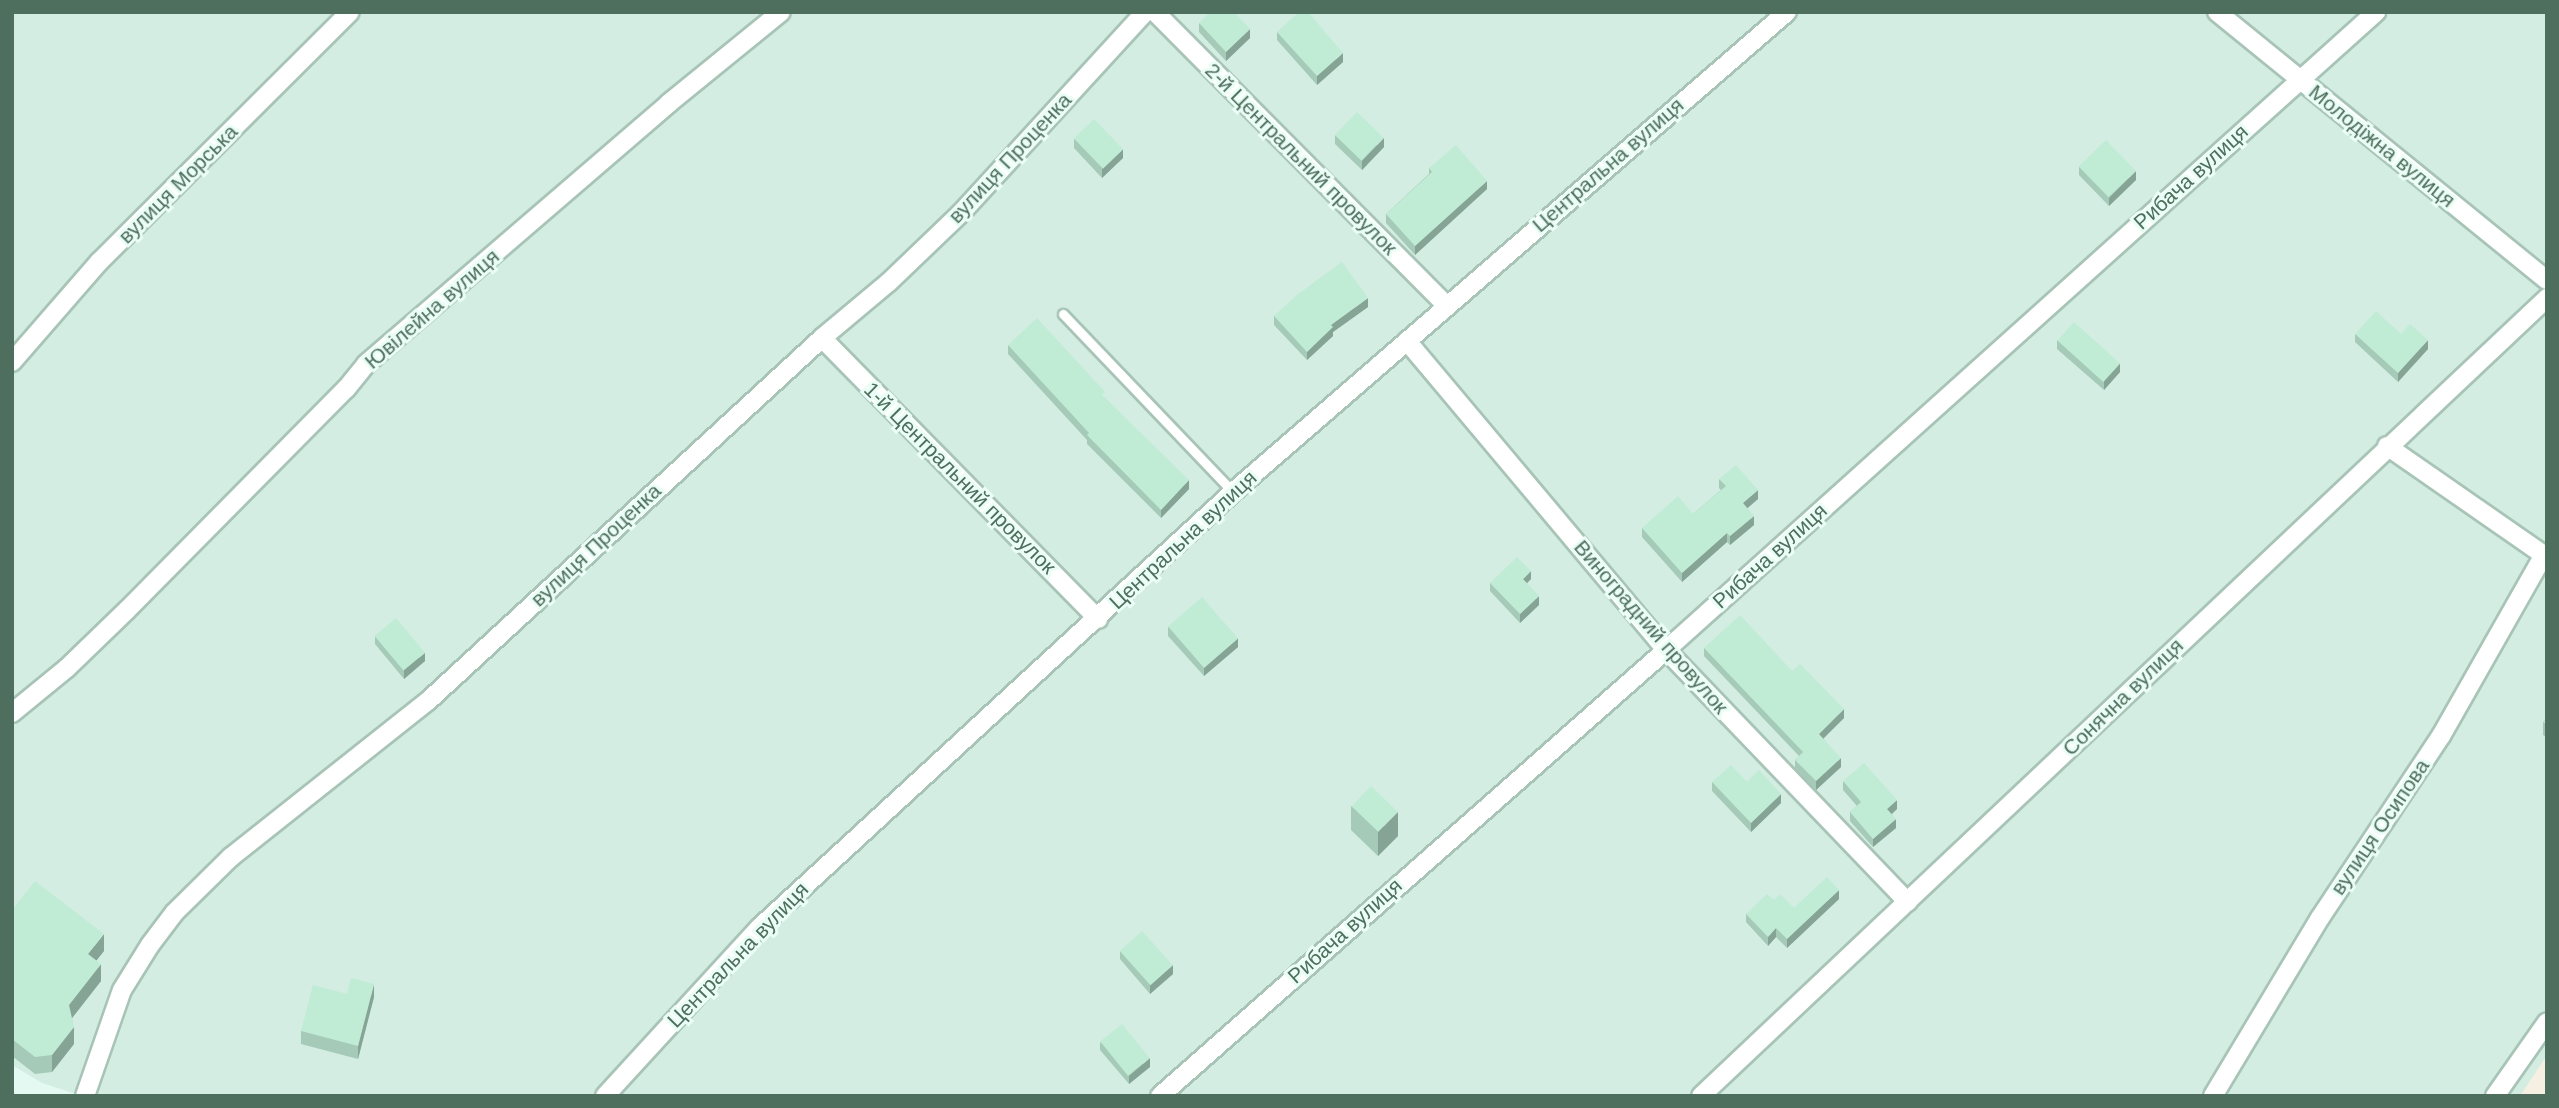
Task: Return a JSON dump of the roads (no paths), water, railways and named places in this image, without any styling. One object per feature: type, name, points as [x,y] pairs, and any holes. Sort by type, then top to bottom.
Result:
[{"type":"street","name":"вулиця Морська","points":[[12,362],[99,262],[350,12]]},
{"type":"street","name":"Ювілейна вулиця","points":[[12,713],[67,667],[127,610],[346,389],[366,363],[669,103],[781,12]]},
{"type":"street","name":"вулиця Проценка","points":[[85,1096],[122,990],[150,944],[175,912],[231,857],[428,701],[822,338],[889,282],[961,213],[1145,12]]},
{"type":"street","name":"2-й Центральний провулок","points":[[1155,12],[1446,305]]},
{"type":"street","name":"Центральна вулиця","points":[[605,1096],[759,928],[1233,492],[1787,12]]},
{"type":"street","name":"Молодіжна вулиця","points":[[2217,12],[2547,280]]},
{"type":"street","name":"Рибача вулиця","points":[[1160,1096],[1666,650],[2376,12]]},
{"type":"street","name":"Сонячна вулиця","points":[[1701,1096],[2387,446],[2547,298]]},
{"type":"street","name":"1-й Центральний провулок","points":[[822,338],[1098,619]]},
{"type":"street","name":"Виноградний провулок","points":[[1407,341],[1666,650],[1908,902]]},
{"type":"street","points":[[2387,446],[2545,556]]},
{"type":"street","name":"вулиця Осипова","points":[[2213,1096],[2320,918],[2441,736],[2545,556]]},
{"type":"street","points":[[2495,1096],[2547,1021]]},
{"type":"lane","points":[[1063,314],[1233,492]]}]
